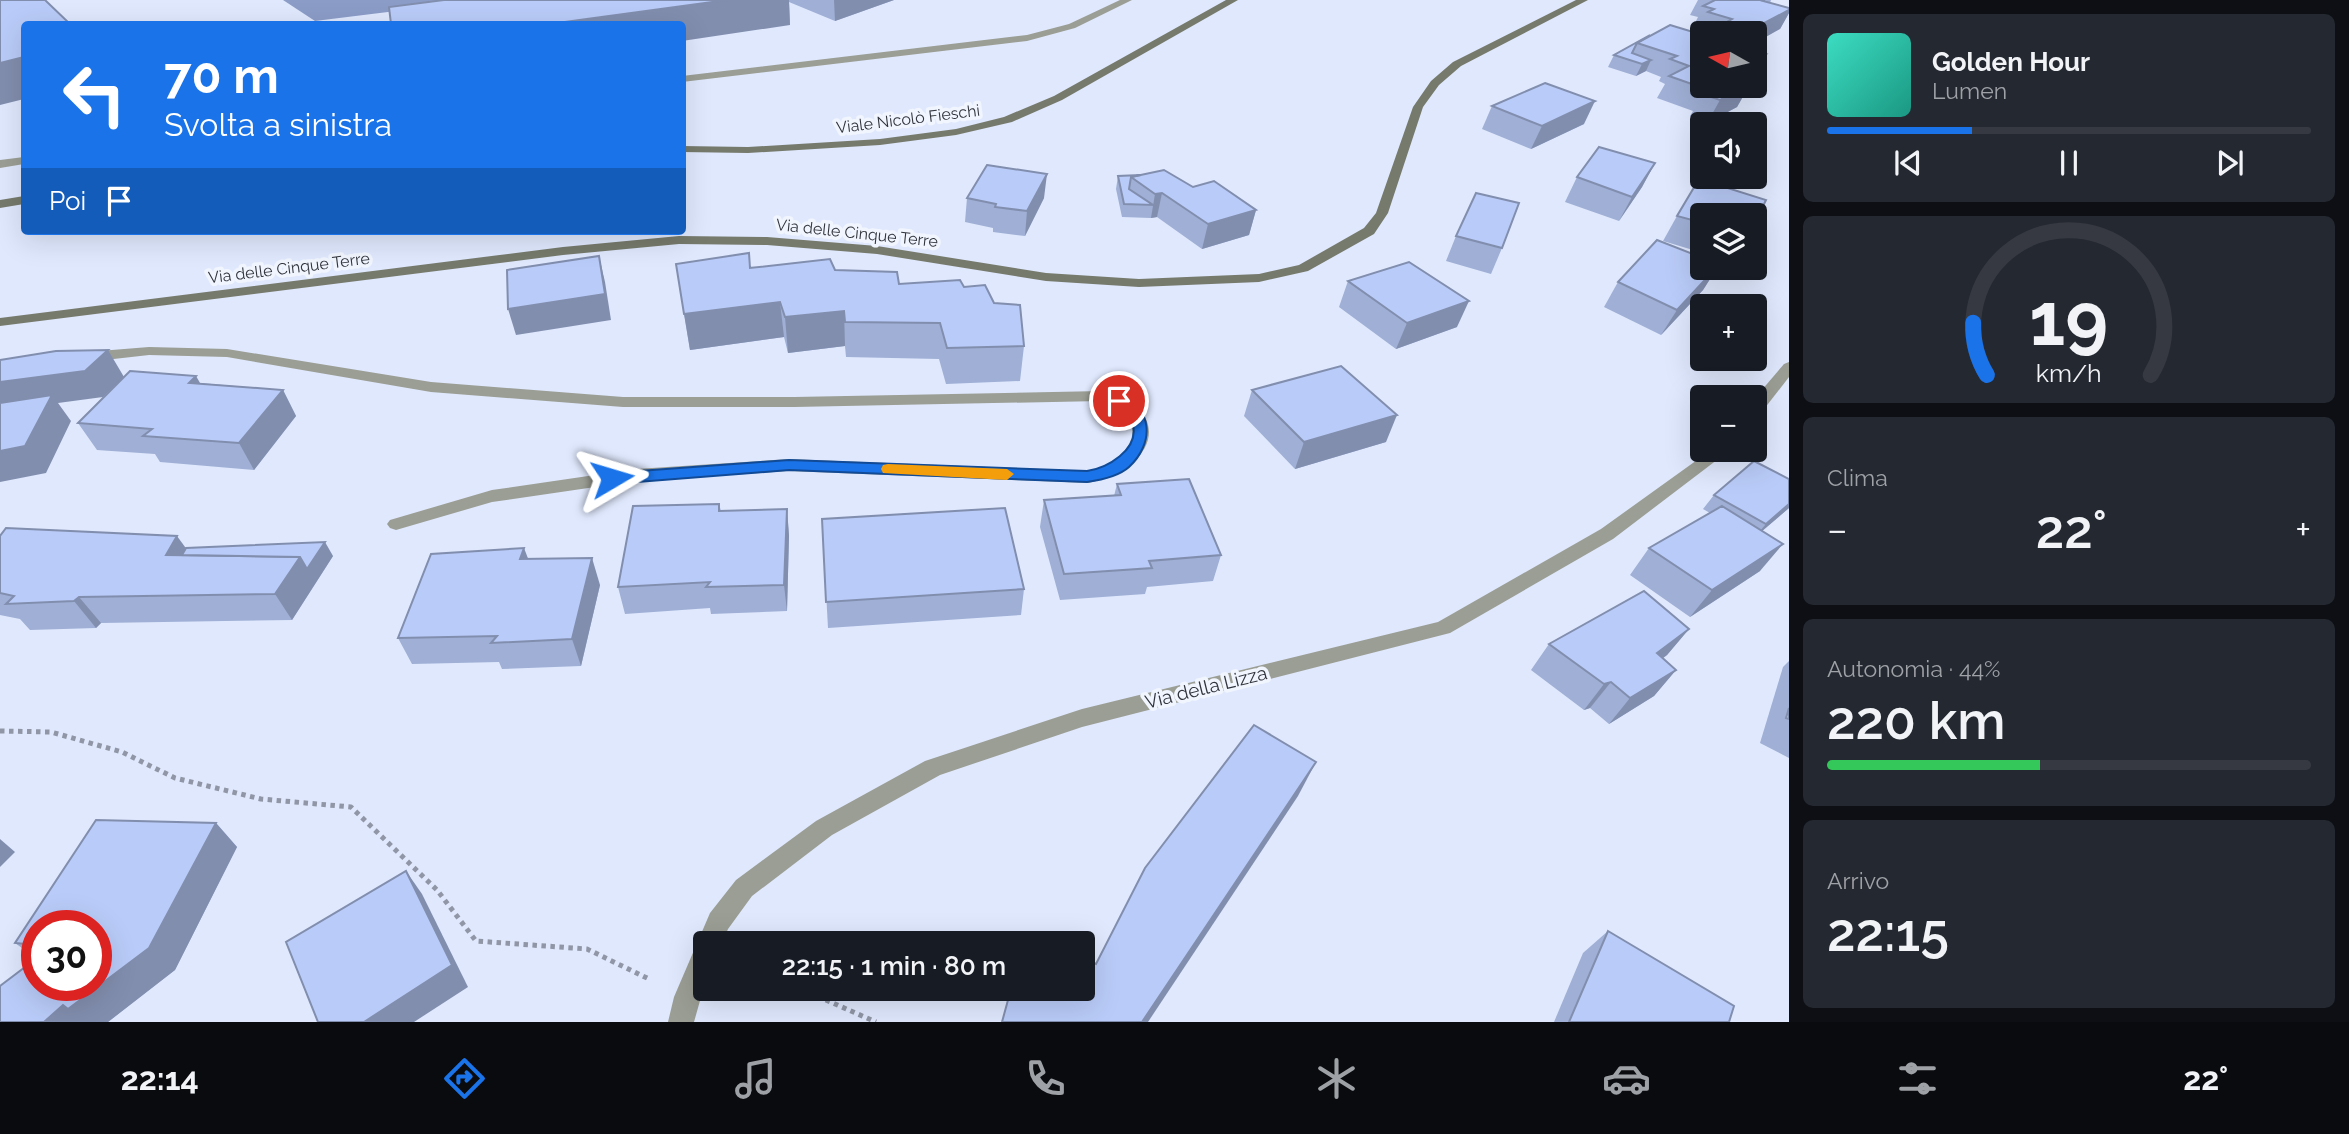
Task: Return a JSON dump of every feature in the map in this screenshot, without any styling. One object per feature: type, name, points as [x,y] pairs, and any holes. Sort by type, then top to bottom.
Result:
[{"type":"main road","name":"Viale Nicolò Fieschi","points":[[686,149],[748,150],[880,142],[956,132],[1008,120],[1058,98],[1233,0]]},
{"type":"main road","name":"Via delle Cinque Terre","points":[[4,321],[563,251],[679,240],[767,242],[877,250],[1046,276],[1139,283],[1259,278],[1303,268],[1369,231],[1382,214],[1418,107],[1435,83],[1457,64],[1583,0]]},
{"type":"main road","points":[[0,204],[21,200]]},
{"type":"street","points":[[686,79],[1027,38],[1072,26],[1127,0]]},
{"type":"street","points":[[0,164],[21,161]]},
{"type":"street","points":[[76,358],[149,351],[227,353],[431,387],[623,402],[808,402],[1102,396],[1133,410],[1141,426],[1140,439],[1124,463],[1102,474],[1087,477],[789,465],[636,475],[492,496],[396,524]]},
{"type":"street","points":[[1767,395],[1789,368]]},
{"type":"street","name":"Via della Lizza","points":[[715,931],[719,920],[744,888],[824,828],[933,768],[1082,718],[1443,628],[1607,534],[1706,462]]},
{"type":"street","points":[[684,1009],[693,985]]},
{"type":"path","points":[[0,731],[51,732],[122,752],[175,778],[261,799],[351,807],[437,890],[476,941],[587,949],[684,1009]]},
{"type":"path","points":[[828,1001],[876,1022]]},
{"type":"water","points":[[283,0],[485,0],[315,21]]},
{"type":"building","points":[[0,0],[45,0],[67,21],[21,21],[21,58],[0,63]]},
{"type":"building","points":[[444,0],[727,0],[572,21],[391,21],[389,7]]},
{"type":"building","points":[[1715,0],[1765,0],[1763,1],[1789,10],[1768,21],[1729,21],[1732,19],[1708,12],[1714,9],[1703,6]]},
{"type":"building","points":[[1670,25],[1690,31],[1690,83],[1669,76],[1689,66],[1670,59],[1677,56],[1637,43]]},
{"type":"building","points":[[1650,35],[1637,43],[1632,53],[1651,60],[1642,64],[1614,55]]},
{"type":"building","points":[[1545,83],[1595,101],[1542,126],[1492,106]]},
{"type":"building","points":[[1599,147],[1655,163],[1632,197],[1577,177]]},
{"type":"building","points":[[987,165],[1047,174],[1027,211],[995,207],[996,204],[967,198]]},
{"type":"building","points":[[1164,170],[1193,187],[1214,181],[1256,210],[1208,224],[1162,193],[1155,194],[1131,177]]},
{"type":"building","points":[[1141,175],[1131,177],[1129,189],[1153,205],[1124,204],[1118,176]]},
{"type":"building","points":[[1693,189],[1731,189],[1766,200],[1764,203],[1690,203],[1690,220],[1677,216]]},
{"type":"building","points":[[1476,193],[1519,203],[1502,248],[1456,236]]},
{"type":"building","points":[[1657,240],[1690,253],[1690,280],[1705,280],[1677,310],[1618,282]]},
{"type":"building","points":[[749,253],[750,268],[830,259],[835,270],[897,272],[899,284],[960,280],[964,287],[985,285],[994,303],[1020,305],[1024,346],[947,348],[940,323],[845,322],[844,311],[785,317],[780,302],[684,314],[676,264]]},
{"type":"building","points":[[599,256],[605,294],[508,309],[507,270]]},
{"type":"building","points":[[1409,262],[1469,301],[1407,323],[1348,281]]},
{"type":"building","points":[[108,350],[85,371],[0,382],[0,360],[56,351]]},
{"type":"building","points":[[1341,366],[1397,415],[1304,442],[1252,390]]},
{"type":"building","points":[[130,371],[196,376],[189,383],[283,390],[239,443],[143,436],[152,429],[78,423]]},
{"type":"building","points":[[52,395],[25,446],[0,451],[0,403]]},
{"type":"building","points":[[1753,462],[1789,479],[1789,504],[1766,524],[1714,495]]},
{"type":"building","points":[[1189,479],[1221,555],[1149,561],[1152,568],[1064,574],[1044,500],[1121,495],[1117,484]]},
{"type":"building","points":[[719,504],[719,511],[787,509],[784,585],[706,587],[710,582],[618,587],[633,506]]},
{"type":"building","points":[[1722,506],[1783,544],[1712,590],[1649,548]]},
{"type":"building","points":[[1005,508],[1024,589],[826,602],[822,519]]},
{"type":"building","points":[[6,528],[177,536],[166,555],[300,557],[275,594],[79,597],[74,601],[6,604],[14,596],[0,593],[0,536]]},
{"type":"building","points":[[325,542],[307,569],[300,557],[182,555],[186,548]]},
{"type":"building","points":[[524,548],[520,559],[592,558],[572,639],[491,643],[497,636],[398,638],[431,554]]},
{"type":"building","points":[[1644,591],[1689,629],[1657,653],[1676,670],[1630,698],[1611,682],[1604,684],[1549,644]]},
{"type":"building","points":[[1254,725],[1316,762],[1142,1022],[1002,1022],[1008,1001],[1095,1001],[1095,964],[1145,868]]},
{"type":"building","points":[[96,820],[216,823],[149,948],[112,976],[112,910],[37,910]]},
{"type":"building","points":[[406,871],[452,965],[364,1022],[318,1022],[286,942]]},
{"type":"building","points":[[1608,931],[1734,1006],[1729,1022],[1569,1022]]},
{"type":"building","points":[[21,970],[21,1001],[79,1001],[68,1009],[63,1005],[44,1022],[0,1022],[0,986]]},
{"type":"slow traffic","points":[[888,469],[1007,474]]},
{"type":"route","points":[[612,478],[789,465],[1087,477],[1102,474],[1124,463],[1140,439],[1141,426],[1133,410],[1119,401]]}]
